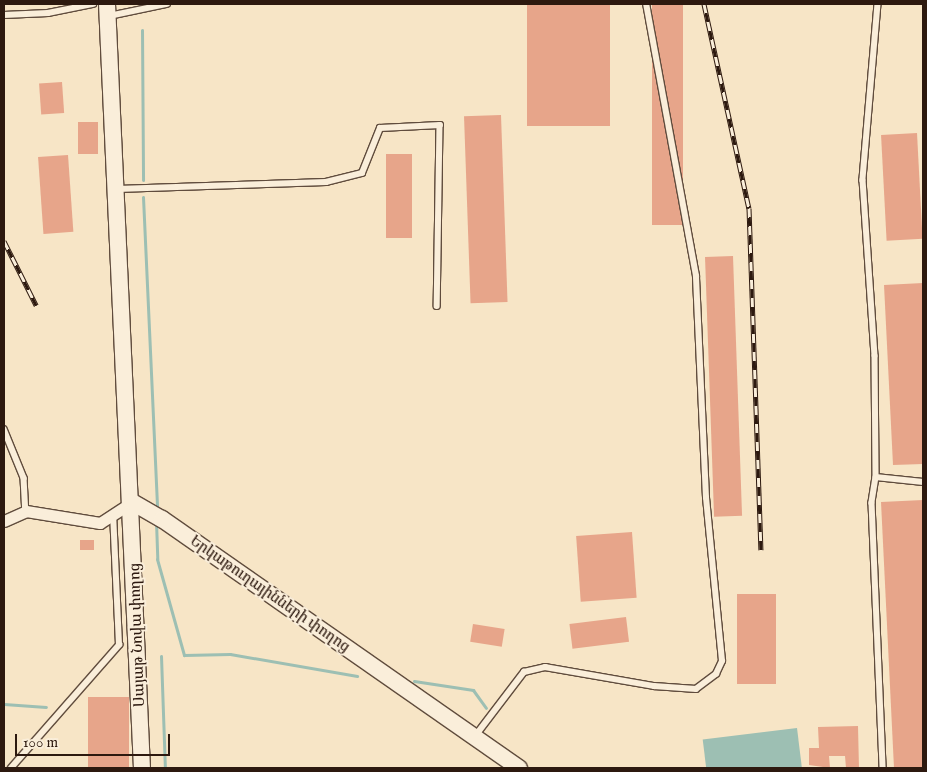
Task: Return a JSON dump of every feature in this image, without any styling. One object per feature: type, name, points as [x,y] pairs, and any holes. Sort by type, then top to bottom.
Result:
[{"type":"main road","name":"Սայաթ Նովա փողոց","points":[[107,10],[132,502],[142,768]]},
{"type":"main road","name":"Երկաթուղայինների փողոց","points":[[132,502],[162,519],[518,768]]},
{"type":"street","points":[[4,521],[26,510],[100,523],[132,502]]},
{"type":"lane","points":[[4,15],[48,13],[93,4]]},
{"type":"lane","points":[[107,10],[167,4]]},
{"type":"lane","points":[[475,737],[524,672],[545,666],[654,686],[696,689],[716,674],[722,661],[706,498],[696,276],[646,4]]},
{"type":"lane","points":[[878,4],[863,180],[875,347],[876,477],[872,503],[883,768]]},
{"type":"lane","points":[[116,189],[326,182],[362,173],[380,128],[440,125],[437,306]]},
{"type":"lane","points":[[4,429],[24,478],[26,510]]},
{"type":"lane","points":[[876,477],[923,482]]},
{"type":"lane","points":[[11,768],[119,645],[112,515]]},
{"type":"water","points":[[797,728],[802,768],[706,768],[703,740]]},
{"type":"building","points":[[527,4],[610,4],[610,126],[527,126]]},
{"type":"building","points":[[652,4],[683,4],[683,225],[652,225]]},
{"type":"building","points":[[62,82],[64,113],[41,115],[39,84]]},
{"type":"building","points":[[501,115],[508,302],[471,303],[464,116]]},
{"type":"building","points":[[78,122],[98,122],[98,154],[78,154]]},
{"type":"building","points":[[917,133],[923,239],[887,241],[881,135]]},
{"type":"building","points":[[386,154],[412,154],[412,238],[386,238]]},
{"type":"building","points":[[68,155],[73,232],[43,234],[38,157]]},
{"type":"building","points":[[733,256],[742,516],[714,517],[705,257]]},
{"type":"building","points":[[923,283],[923,464],[893,465],[884,285]]},
{"type":"building","points":[[923,500],[923,768],[894,768],[881,502]]},
{"type":"building","points":[[632,532],[637,598],[581,602],[576,536]]},
{"type":"building","points":[[80,540],[94,540],[94,550],[80,550]]},
{"type":"building","points":[[737,594],[776,594],[776,684],[737,684]]},
{"type":"building","points":[[626,617],[629,642],[572,649],[569,624]]},
{"type":"building","points":[[473,624],[505,629],[502,647],[470,642]]},
{"type":"building","points":[[88,697],[129,697],[129,768],[88,768]]},
{"type":"building","points":[[858,726],[859,768],[846,768],[845,756],[829,756],[830,768],[809,765],[809,748],[819,748],[818,727]]},
{"type":"waterway","points":[[142,30],[143,180]]},
{"type":"waterway","points":[[143,197],[157,510]]},
{"type":"waterway","points":[[156,521],[157,559],[184,655],[230,654],[357,676]]},
{"type":"waterway","points":[[161,656],[165,768]]},
{"type":"waterway","points":[[414,681],[473,690],[486,708]]},
{"type":"waterway","points":[[4,704],[46,707]]},
{"type":"railway","points":[[704,4],[749,208],[761,550]]},
{"type":"railway","points":[[4,241],[36,305]]}]
